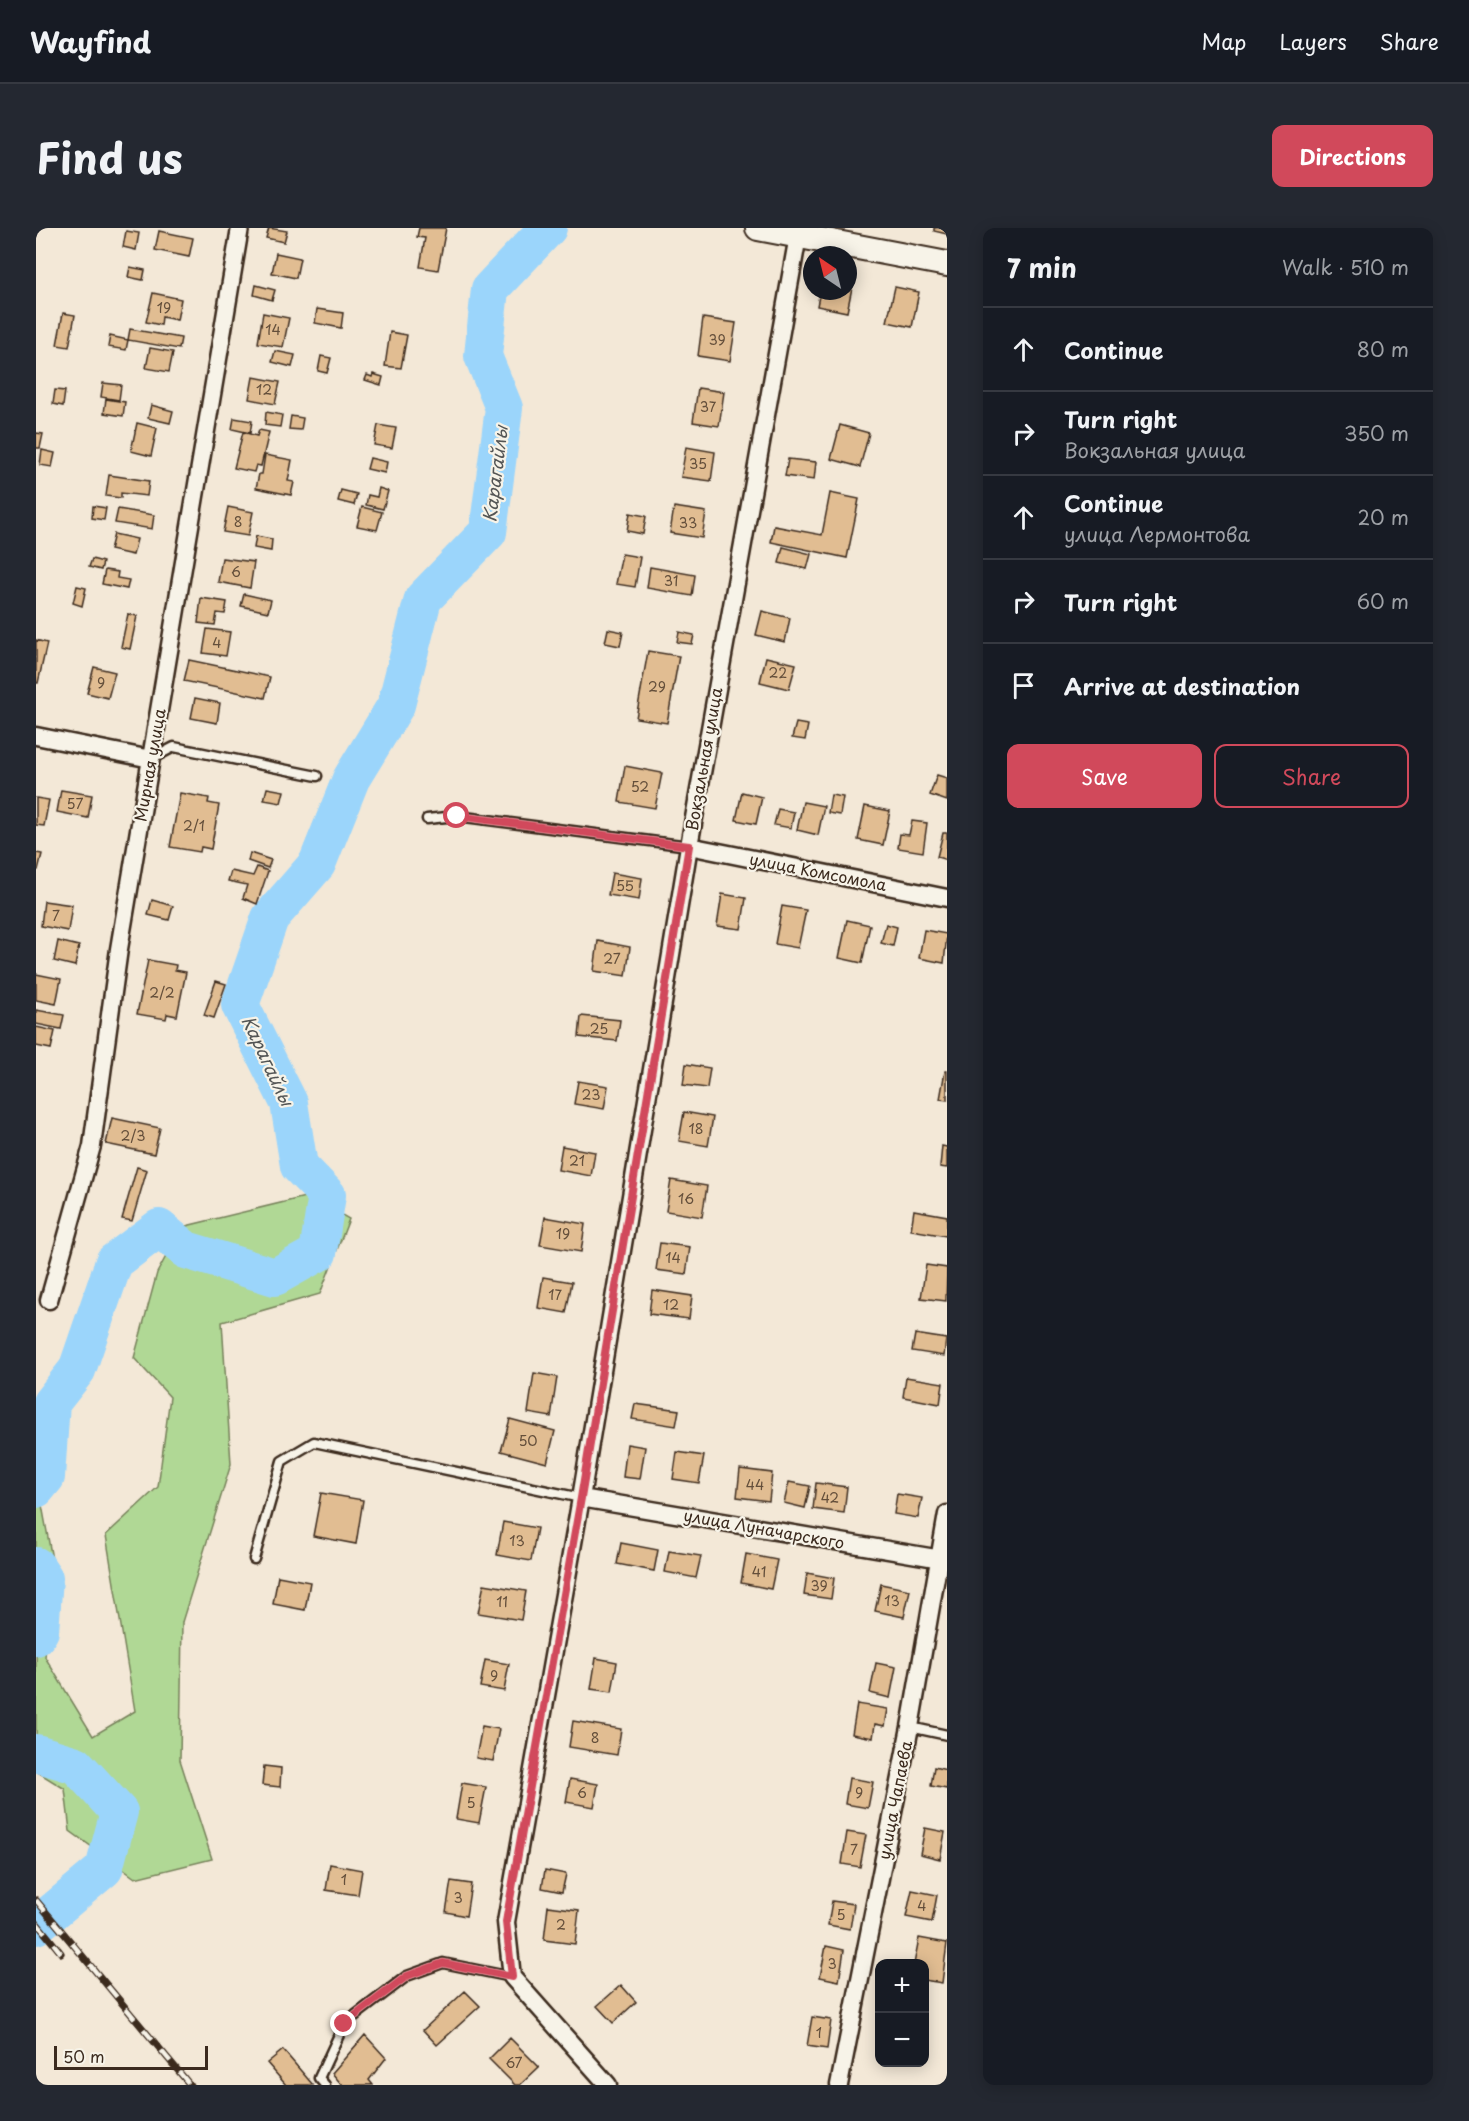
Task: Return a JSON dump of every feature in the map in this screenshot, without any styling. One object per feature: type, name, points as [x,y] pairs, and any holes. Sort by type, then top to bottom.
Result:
[{"type":"main road","points":[[760,228],[947,264]]},
{"type":"street","name":"Мирная улица","points":[[49,1300],[92,1146],[119,949],[240,228]]},
{"type":"street","name":"Вокзальная улица","points":[[512,1977],[506,1922],[581,1498],[689,846],[798,236]]},
{"type":"street","points":[[36,736],[151,759]]},
{"type":"street","name":"улица Комсомола","points":[[689,846],[947,898]]},
{"type":"street","name":"улица Луначарского","points":[[581,1498],[943,1559]]},
{"type":"street","name":"улица Чапаева","points":[[839,2085],[943,1559],[947,1514]]},
{"type":"street","points":[[512,1977],[608,2085]]},
{"type":"lane","points":[[151,759],[174,747],[317,776]]},
{"type":"lane","points":[[427,819],[457,816],[689,846]]},
{"type":"lane","points":[[254,1559],[282,1461],[314,1442],[581,1498]]},
{"type":"lane","points":[[910,1727],[947,1735]]},
{"type":"lane","points":[[325,2085],[319,2078],[344,2024],[407,1976],[443,1963],[512,1977]]},
{"type":"green space","points":[[309,1196],[349,1219],[320,1294],[222,1322],[231,1464],[182,1622],[180,1760],[212,1859],[135,1878],[70,1831],[65,1789],[36,1771],[36,1501],[42,1505],[54,1570],[45,1657],[93,1736],[135,1711],[106,1535],[158,1487],[170,1397],[134,1358],[157,1273],[182,1227]]},
{"type":"building","points":[[269,228],[287,231],[284,242],[266,238]]},
{"type":"building","points":[[419,228],[446,228],[438,270],[420,267],[425,238],[417,237]]},
{"type":"building","points":[[934,228],[947,228],[947,234],[934,231]]},
{"type":"building","points":[[126,231],[139,233],[136,250],[123,247]]},
{"type":"building","points":[[159,231],[193,238],[189,257],[155,250]]},
{"type":"building","points":[[276,253],[300,258],[296,278],[272,273]]},
{"type":"building","points":[[130,267],[145,270],[143,280],[128,277]]},
{"type":"building","points":[[256,285],[275,290],[272,300],[254,295]]},
{"type":"building","points":[[895,287],[919,292],[912,327],[887,322]]},
{"type":"building","points":[[153,293],[181,299],[177,320],[162,317],[161,325],[146,322]]},
{"type":"building","points":[[818,300],[849,300],[847,312],[817,306]]},
{"type":"building","points":[[317,309],[343,313],[341,328],[315,323]]},
{"type":"building","points":[[63,313],[75,315],[69,347],[57,345]]},
{"type":"building","points":[[263,313],[289,318],[283,347],[258,343]]},
{"type":"building","points":[[703,318],[736,323],[730,361],[698,356]]},
{"type":"building","points":[[130,329],[181,338],[179,349],[128,340]]},
{"type":"building","points":[[390,332],[407,335],[401,368],[385,366]]},
{"type":"building","points":[[110,336],[128,340],[126,350],[108,347]]},
{"type":"building","points":[[150,348],[173,352],[169,372],[146,368]]},
{"type":"building","points":[[275,351],[295,355],[292,367],[272,362]]},
{"type":"building","points":[[321,356],[331,358],[327,373],[318,371]]},
{"type":"building","points":[[373,374],[383,377],[381,385],[365,380],[367,375],[372,377]]},
{"type":"building","points":[[253,377],[280,382],[275,404],[249,399]]},
{"type":"building","points":[[103,383],[121,385],[119,400],[101,397]]},
{"type":"building","points":[[698,388],[724,392],[719,426],[693,422]]},
{"type":"building","points":[[55,390],[65,391],[63,406],[53,404]]},
{"type":"building","points":[[106,399],[125,402],[123,416],[104,413]]},
{"type":"building","points":[[151,405],[173,411],[170,423],[148,418]]},
{"type":"building","points":[[266,412],[282,415],[280,427],[265,425]]},
{"type":"building","points":[[291,416],[303,418],[301,430],[289,429]]},
{"type":"building","points":[[234,418],[252,421],[250,433],[232,429]]},
{"type":"building","points":[[137,423],[157,428],[151,456],[131,451]]},
{"type":"building","points":[[378,425],[396,428],[392,448],[374,445]]},
{"type":"building","points":[[840,425],[869,433],[860,467],[831,459]]},
{"type":"building","points":[[259,430],[269,432],[261,466],[256,465],[254,472],[234,468],[243,432],[257,436]]},
{"type":"building","points":[[36,433],[43,434],[40,448],[36,448]]},
{"type":"building","points":[[686,447],[715,452],[711,481],[681,477]]},
{"type":"building","points":[[42,450],[55,453],[52,467],[40,465]]},
{"type":"building","points":[[265,455],[292,460],[288,481],[294,482],[291,495],[256,488],[259,474],[262,474]]},
{"type":"building","points":[[370,458],[387,462],[385,473],[367,469]]},
{"type":"building","points":[[788,459],[816,462],[814,480],[785,476]]},
{"type":"building","points":[[109,475],[149,481],[147,496],[121,493],[121,498],[106,496]]},
{"type":"building","points":[[379,488],[388,491],[383,509],[366,505],[368,495],[377,497]]},
{"type":"building","points":[[341,490],[357,494],[354,505],[338,501]]},
{"type":"building","points":[[830,493],[859,499],[847,558],[771,542],[774,526],[822,535]]},
{"type":"building","points":[[93,506],[106,508],[104,520],[92,518]]},
{"type":"building","points":[[228,507],[253,512],[248,536],[223,532]]},
{"type":"building","points":[[362,507],[382,512],[377,530],[357,526]]},
{"type":"building","points":[[674,507],[706,512],[702,538],[670,533]]},
{"type":"building","points":[[118,509],[154,515],[152,529],[115,523]]},
{"type":"building","points":[[630,513],[646,516],[643,534],[627,531]]},
{"type":"building","points":[[114,534],[137,539],[133,555],[110,550]]},
{"type":"building","points":[[256,536],[272,539],[271,551],[254,548]]},
{"type":"building","points":[[783,547],[811,554],[807,569],[779,563]]},
{"type":"building","points":[[622,554],[640,557],[635,587],[616,584]]},
{"type":"building","points":[[222,558],[254,562],[250,588],[218,582]]},
{"type":"building","points":[[92,559],[103,562],[101,570],[89,567]]},
{"type":"building","points":[[650,567],[695,575],[692,596],[647,588]]},
{"type":"building","points":[[105,570],[118,572],[117,578],[129,580],[127,589],[102,584]]},
{"type":"building","points":[[77,586],[86,588],[82,606],[73,603]]},
{"type":"building","points":[[244,594],[271,600],[268,612],[241,606]]},
{"type":"building","points":[[201,598],[227,602],[225,614],[217,613],[215,625],[198,623]]},
{"type":"building","points":[[762,611],[790,618],[785,642],[756,635]]},
{"type":"building","points":[[128,614],[137,616],[130,649],[121,647]]},
{"type":"building","points":[[207,629],[230,632],[226,656],[203,653]]},
{"type":"building","points":[[608,629],[623,632],[620,646],[605,643]]},
{"type":"building","points":[[679,632],[694,635],[692,644],[677,642]]},
{"type":"building","points":[[36,640],[47,643],[38,683],[36,683]]},
{"type":"building","points":[[648,651],[679,656],[667,723],[636,718]]},
{"type":"building","points":[[766,657],[796,664],[789,689],[760,682]]},
{"type":"building","points":[[189,660],[270,677],[265,698],[184,681]]},
{"type":"building","points":[[94,667],[115,672],[108,698],[87,693]]},
{"type":"building","points":[[195,698],[220,703],[217,723],[191,718]]},
{"type":"building","points":[[796,723],[808,725],[805,740],[792,738]]},
{"type":"building","points":[[625,766],[662,773],[655,808],[619,802]]},
{"type":"building","points":[[937,775],[947,778],[947,801],[930,795]]},
{"type":"building","points":[[267,788],[284,791],[281,803],[264,800]]},
{"type":"building","points":[[61,790],[92,795],[88,818],[57,812]]},
{"type":"building","points":[[742,792],[762,797],[756,824],[736,820]]},
{"type":"building","points":[[180,793],[209,798],[208,803],[219,805],[211,849],[201,847],[200,852],[170,847]]},
{"type":"building","points":[[831,795],[843,797],[840,815],[828,813]]},
{"type":"building","points":[[36,798],[49,800],[44,826],[36,825]]},
{"type":"building","points":[[803,802],[824,806],[818,835],[797,830]]},
{"type":"building","points":[[865,806],[890,811],[883,845],[858,840]]},
{"type":"building","points":[[778,809],[794,812],[791,828],[774,825]]},
{"type":"building","points":[[912,821],[927,823],[923,852],[898,848],[900,834],[909,835]]},
{"type":"building","points":[[943,833],[947,833],[947,860],[937,857]]},
{"type":"building","points":[[36,853],[42,854],[38,870],[36,870]]},
{"type":"building","points":[[250,853],[271,860],[268,868],[248,861]]},
{"type":"building","points":[[257,867],[268,871],[257,904],[243,898],[247,885],[228,881],[231,871],[253,876]]},
{"type":"building","points":[[612,873],[642,878],[639,900],[608,895]]},
{"type":"building","points":[[722,894],[746,898],[741,929],[717,926]]},
{"type":"building","points":[[152,900],[173,906],[169,920],[148,915]]},
{"type":"building","points":[[44,901],[72,905],[68,931],[41,926]]},
{"type":"building","points":[[782,906],[806,910],[798,948],[775,944]]},
{"type":"building","points":[[847,920],[870,925],[862,963],[839,958]]},
{"type":"building","points":[[886,924],[897,927],[893,946],[881,943]]},
{"type":"building","points":[[924,930],[947,934],[944,963],[919,958]]},
{"type":"building","points":[[58,941],[79,946],[75,966],[54,961]]},
{"type":"building","points":[[598,941],[630,947],[626,976],[594,971]]},
{"type":"building","points":[[148,960],[176,965],[175,970],[186,972],[177,1016],[167,1014],[166,1019],[137,1014]]},
{"type":"building","points":[[36,974],[61,979],[56,1004],[36,1000]]},
{"type":"building","points":[[216,981],[226,984],[214,1018],[204,1015]]},
{"type":"building","points":[[36,1010],[64,1015],[61,1029],[36,1024]]},
{"type":"building","points":[[581,1016],[620,1020],[617,1041],[579,1037]]},
{"type":"building","points":[[36,1027],[55,1031],[51,1049],[36,1046]]},
{"type":"building","points":[[686,1064],[710,1068],[707,1088],[683,1085]]},
{"type":"building","points":[[945,1071],[947,1071],[947,1100],[940,1099]]},
{"type":"building","points":[[578,1081],[608,1086],[604,1109],[574,1104]]},
{"type":"building","points":[[684,1112],[713,1117],[708,1146],[679,1141]]},
{"type":"building","points":[[112,1118],[160,1128],[154,1154],[106,1144]]},
{"type":"building","points":[[562,1146],[595,1152],[591,1176],[558,1170]]},
{"type":"building","points":[[942,1146],[947,1147],[947,1168],[940,1167]]},
{"type":"building","points":[[137,1167],[147,1170],[132,1221],[122,1219]]},
{"type":"building","points":[[671,1180],[707,1186],[702,1217],[666,1211]]},
{"type":"building","points":[[914,1210],[947,1216],[947,1236],[911,1230]]},
{"type":"building","points":[[545,1217],[585,1224],[581,1252],[540,1245]]},
{"type":"building","points":[[660,1243],[690,1247],[686,1274],[656,1270]]},
{"type":"building","points":[[926,1265],[947,1268],[946,1301],[921,1298]]},
{"type":"building","points":[[543,1277],[572,1282],[566,1313],[538,1308]]},
{"type":"building","points":[[652,1290],[692,1296],[689,1319],[649,1314]]},
{"type":"building","points":[[915,1334],[946,1339],[944,1356],[912,1351]]},
{"type":"building","points":[[534,1373],[557,1377],[551,1417],[528,1413]]},
{"type":"building","points":[[906,1377],[943,1383],[940,1404],[903,1397]]},
{"type":"building","points":[[635,1404],[679,1410],[676,1426],[632,1419]]},
{"type":"building","points":[[510,1419],[555,1431],[547,1463],[501,1451]]},
{"type":"building","points":[[627,1444],[645,1447],[640,1479],[623,1477]]},
{"type":"building","points":[[677,1452],[704,1456],[699,1483],[673,1479]]},
{"type":"building","points":[[740,1469],[772,1473],[769,1501],[737,1497]]},
{"type":"building","points":[[789,1482],[810,1486],[805,1508],[784,1503]]},
{"type":"building","points":[[816,1483],[847,1487],[844,1513],[813,1509]]},
{"type":"building","points":[[321,1493],[363,1500],[356,1544],[313,1536]]},
{"type":"building","points":[[897,1494],[922,1498],[918,1518],[894,1514]]},
{"type":"building","points":[[503,1522],[537,1528],[531,1561],[497,1555]]},
{"type":"building","points":[[621,1543],[658,1550],[654,1571],[617,1564]]},
{"type":"building","points":[[669,1551],[701,1556],[696,1578],[665,1572]]},
{"type":"building","points":[[746,1554],[777,1560],[771,1589],[741,1583]]},
{"type":"building","points":[[807,1573],[834,1578],[831,1599],[804,1595]]},
{"type":"building","points":[[278,1576],[310,1582],[305,1610],[273,1604]]},
{"type":"building","points":[[484,1584],[526,1591],[521,1620],[478,1613]]},
{"type":"building","points":[[881,1584],[910,1590],[904,1617],[875,1611]]},
{"type":"building","points":[[596,1658],[617,1662],[612,1692],[591,1689]]},
{"type":"building","points":[[485,1660],[509,1664],[504,1691],[480,1687]]},
{"type":"building","points":[[876,1663],[896,1667],[890,1698],[870,1693]]},
{"type":"building","points":[[857,1704],[888,1709],[885,1726],[875,1724],[873,1738],[852,1734]]},
{"type":"building","points":[[573,1721],[621,1729],[617,1755],[569,1747]]},
{"type":"building","points":[[482,1726],[499,1729],[493,1761],[476,1758]]},
{"type":"building","points":[[264,1766],[281,1768],[280,1787],[262,1785]]},
{"type":"building","points":[[934,1767],[947,1770],[947,1789],[931,1786]]},
{"type":"building","points":[[849,1778],[873,1782],[868,1808],[845,1804]]},
{"type":"building","points":[[570,1779],[598,1784],[594,1807],[566,1802]]},
{"type":"building","points":[[462,1783],[486,1787],[479,1823],[456,1819]]},
{"type":"building","points":[[925,1828],[945,1832],[940,1859],[920,1854]]},
{"type":"building","points":[[847,1832],[866,1835],[860,1867],[842,1864]]},
{"type":"building","points":[[330,1864],[362,1870],[358,1895],[326,1890]]},
{"type":"building","points":[[545,1870],[566,1874],[562,1892],[542,1888]]},
{"type":"building","points":[[451,1881],[471,1884],[466,1916],[446,1912]]},
{"type":"building","points":[[912,1890],[937,1895],[932,1922],[906,1917]]},
{"type":"building","points":[[832,1901],[854,1904],[850,1929],[828,1925]]},
{"type":"building","points":[[548,1906],[579,1910],[575,1944],[544,1940]]},
{"type":"building","points":[[919,1938],[947,1943],[942,1983],[929,1981],[929,1959],[915,1959]]},
{"type":"building","points":[[826,1946],[844,1950],[839,1981],[820,1977]]},
{"type":"building","points":[[621,1985],[636,2002],[613,2023],[597,2006]]},
{"type":"building","points":[[465,1991],[480,2006],[437,2045],[423,2030]]},
{"type":"building","points":[[812,2017],[831,2020],[827,2049],[807,2046]]},
{"type":"building","points":[[365,2035],[386,2058],[369,2080],[373,2085],[342,2085],[332,2073]]},
{"type":"building","points":[[510,2038],[539,2067],[520,2085],[515,2085],[489,2059]]},
{"type":"building","points":[[283,2050],[313,2085],[286,2085],[267,2063]]},
{"type":"waterway","name":"Карагайлы","points":[[36,1489],[46,1477],[51,1403],[77,1370],[114,1262],[159,1228],[186,1250],[275,1277],[318,1253],[327,1195],[299,1166],[289,1103],[240,1005],[270,918],[317,864],[351,779],[396,705],[423,599],[488,532],[504,408],[483,356],[490,289],[548,228]]},
{"type":"waterway","name":"Карагайлы","points":[[36,1566],[44,1578],[40,1631],[36,1637]]},
{"type":"waterway","name":"Карагайлы","points":[[36,1753],[76,1765],[119,1812],[104,1869],[36,1926]]},
{"type":"railway","points":[[36,1900],[190,2085]]},
{"type":"railway","points":[[36,1922],[61,1953]]},
{"type":"route","points":[[344,2024],[407,1976],[443,1963],[512,1977],[506,1922],[581,1498],[689,846],[457,816]]}]
